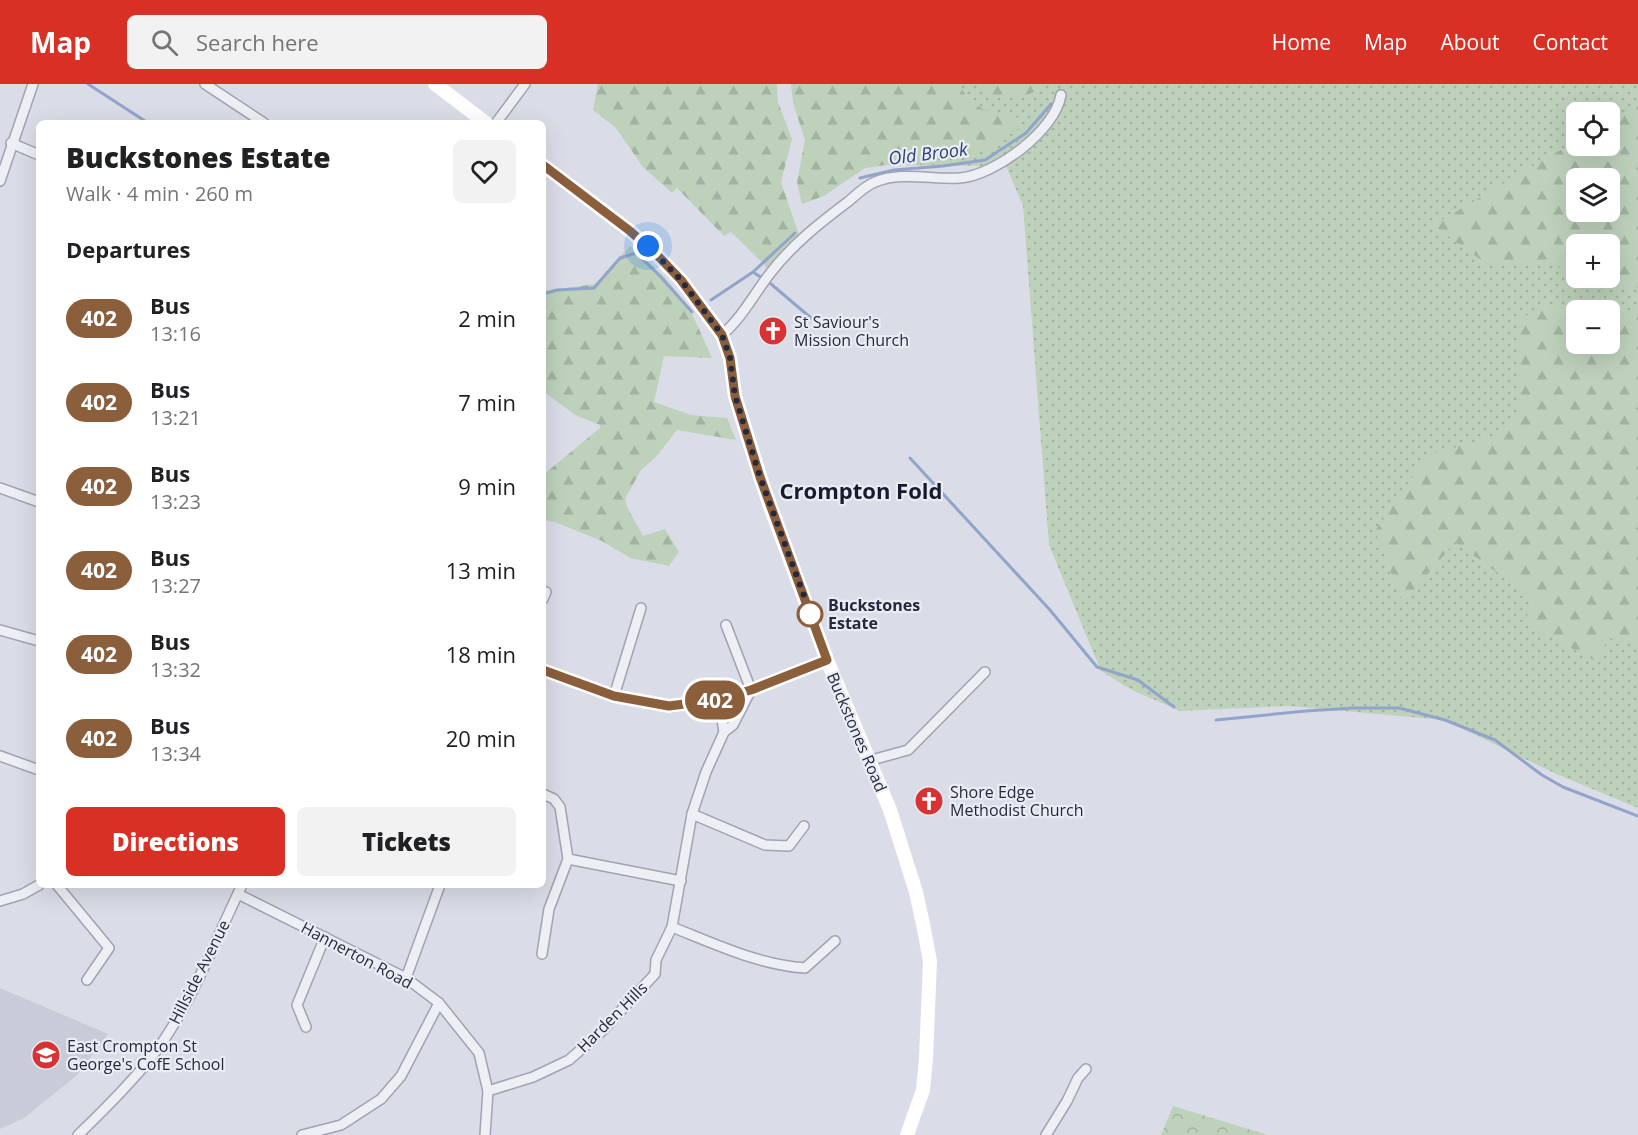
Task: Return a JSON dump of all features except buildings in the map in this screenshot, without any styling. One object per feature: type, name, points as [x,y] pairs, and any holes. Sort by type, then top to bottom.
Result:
[{"type":"main road","points":[[435,84],[469,118]]},
{"type":"main road","name":"Buckstones Road","points":[[546,167],[630,231],[657,255],[681,280],[722,335],[730,358],[735,396],[765,493],[827,660],[890,810],[924,924],[930,961],[923,1090],[907,1135]]},
{"type":"street","points":[[0,181],[11,143],[33,84]]},
{"type":"street","points":[[205,84],[259,120]]},
{"type":"street","points":[[498,120],[525,84]]},
{"type":"street","points":[[722,335],[732,327],[769,274],[804,235],[872,183],[887,178],[962,178],[994,166],[1014,154],[1044,129],[1060,104],[1061,95]]},
{"type":"street","points":[[11,143],[36,153]]},
{"type":"street","points":[[0,488],[36,501]]},
{"type":"street","points":[[614,696],[641,608]]},
{"type":"street","points":[[726,626],[751,690]]},
{"type":"street","points":[[0,630],[36,640]]},
{"type":"street","points":[[546,671],[614,696],[669,706],[715,700],[751,690],[827,660]]},
{"type":"street","points":[[868,761],[908,750],[985,672]]},
{"type":"street","name":"Harden Hills","points":[[488,1091],[533,1077],[569,1060],[594,1039],[654,974],[656,960],[672,927],[692,814],[706,772],[724,732],[733,725],[751,690]]},
{"type":"street","points":[[715,700],[721,713],[724,732]]},
{"type":"street","points":[[0,756],[36,769]]},
{"type":"street","points":[[542,954],[549,909],[568,859],[560,807],[546,796]]},
{"type":"street","points":[[692,814],[765,845],[789,846],[804,826]]},
{"type":"street","points":[[568,859],[681,881]]},
{"type":"street","points":[[0,901],[23,894],[36,887]]},
{"type":"street","points":[[60,888],[110,948],[87,980]]},
{"type":"street","name":"Hillside Avenue","points":[[78,1135],[115,1099],[158,1047],[177,1018],[241,888]]},
{"type":"street","points":[[406,978],[439,888]]},
{"type":"street","name":"Hannerton Road","points":[[238,894],[406,978],[439,1003],[479,1053],[488,1091],[485,1135]]},
{"type":"street","points":[[672,927],[736,952],[784,967],[805,968],[835,941]]},
{"type":"street","points":[[306,1027],[297,1005],[325,937]]},
{"type":"street","points":[[302,1135],[341,1125],[381,1099],[401,1076],[439,1003]]},
{"type":"street","points":[[1046,1135],[1078,1078],[1086,1070]]},
{"type":"shaded area","name":"East Crompton St George's CofE School","points":[[0,988],[108,1034],[77,1075],[24,1118],[0,1129]]},
{"type":"green space","points":[[598,84],[777,84],[778,102],[792,139],[781,182],[799,235],[769,269],[731,232],[724,236],[677,188],[672,193],[643,167],[616,128],[593,110]]},
{"type":"green space","points":[[791,84],[959,84],[970,100],[977,105],[992,112],[1020,118],[1022,126],[985,151],[865,168],[824,196],[802,204],[797,182],[805,140],[793,103]]},
{"type":"green space","points":[[850,84],[1638,84],[1638,808],[1554,773],[1445,720],[1288,706],[1180,711],[1132,690],[1101,671],[1049,545],[1023,206],[1006,166],[883,165]]},
{"type":"green space","points":[[981,84],[1050,84],[1024,95],[1005,98],[988,92]]},
{"type":"green space","points":[[1638,106],[1638,288],[1620,285],[1620,234],[1566,234],[1566,272],[1549,262],[1485,263],[1433,225],[1566,147],[1566,156],[1620,156],[1620,116]]},
{"type":"green space","points":[[630,246],[661,273],[689,307],[712,358],[664,356],[654,402],[691,415],[727,418],[736,440],[677,430],[656,457],[641,470],[625,499],[643,536],[665,529],[679,552],[669,566],[630,558],[602,541],[546,520],[546,473],[600,428],[600,425],[575,415],[546,393],[546,291],[595,284]]},
{"type":"green space","points":[[1550,305],[1566,306],[1566,354],[1620,354],[1620,310],[1638,311],[1638,642],[1631,638],[1625,645],[1608,637],[1598,662],[1524,623],[1534,599],[1455,542],[1403,603],[1375,531],[1428,455],[1502,434],[1517,418],[1518,319]]},
{"type":"green space","points":[[1173,1106],[1268,1135],[1161,1135]]},
{"type":"waterway","name":"Old Brook","points":[[88,84],[143,120]]},
{"type":"waterway","name":"Old Brook","points":[[860,178],[894,170],[985,160],[1026,133],[1051,104]]},
{"type":"waterway","name":"Old Brook","points":[[711,300],[753,272],[795,233]]},
{"type":"waterway","name":"Old Brook","points":[[546,293],[557,290],[594,288],[620,258],[636,253],[692,312]]},
{"type":"waterway","points":[[753,272],[771,284],[817,323]]},
{"type":"waterway","points":[[910,458],[1050,610],[1097,667],[1138,680],[1174,707]]},
{"type":"waterway","points":[[1216,720],[1306,711],[1399,708],[1445,720],[1495,740],[1542,775],[1563,787],[1638,816]]},
{"type":"bus line","name":"402","points":[[546,167],[630,231],[657,255],[681,280],[722,335],[730,358],[735,396],[760,477],[827,660],[751,690],[715,700],[669,706],[614,696],[546,671]]},
{"type":"place","name":"St Saviour's Mission Church","points":[[773,331]]},
{"type":"place","name":"Buckstones Estate","points":[[810,614]]},
{"type":"place","name":"Shore Edge Methodist Church","points":[[929,801]]},
{"type":"place","name":"East Crompton St George's CofE School","points":[[46,1055]]},
{"type":"district","name":"Crompton Fold","points":[[861,490]]},
{"type":"route","points":[[648,246],[681,280],[722,335],[730,358],[735,396],[760,477],[813,620],[810,614]]}]
